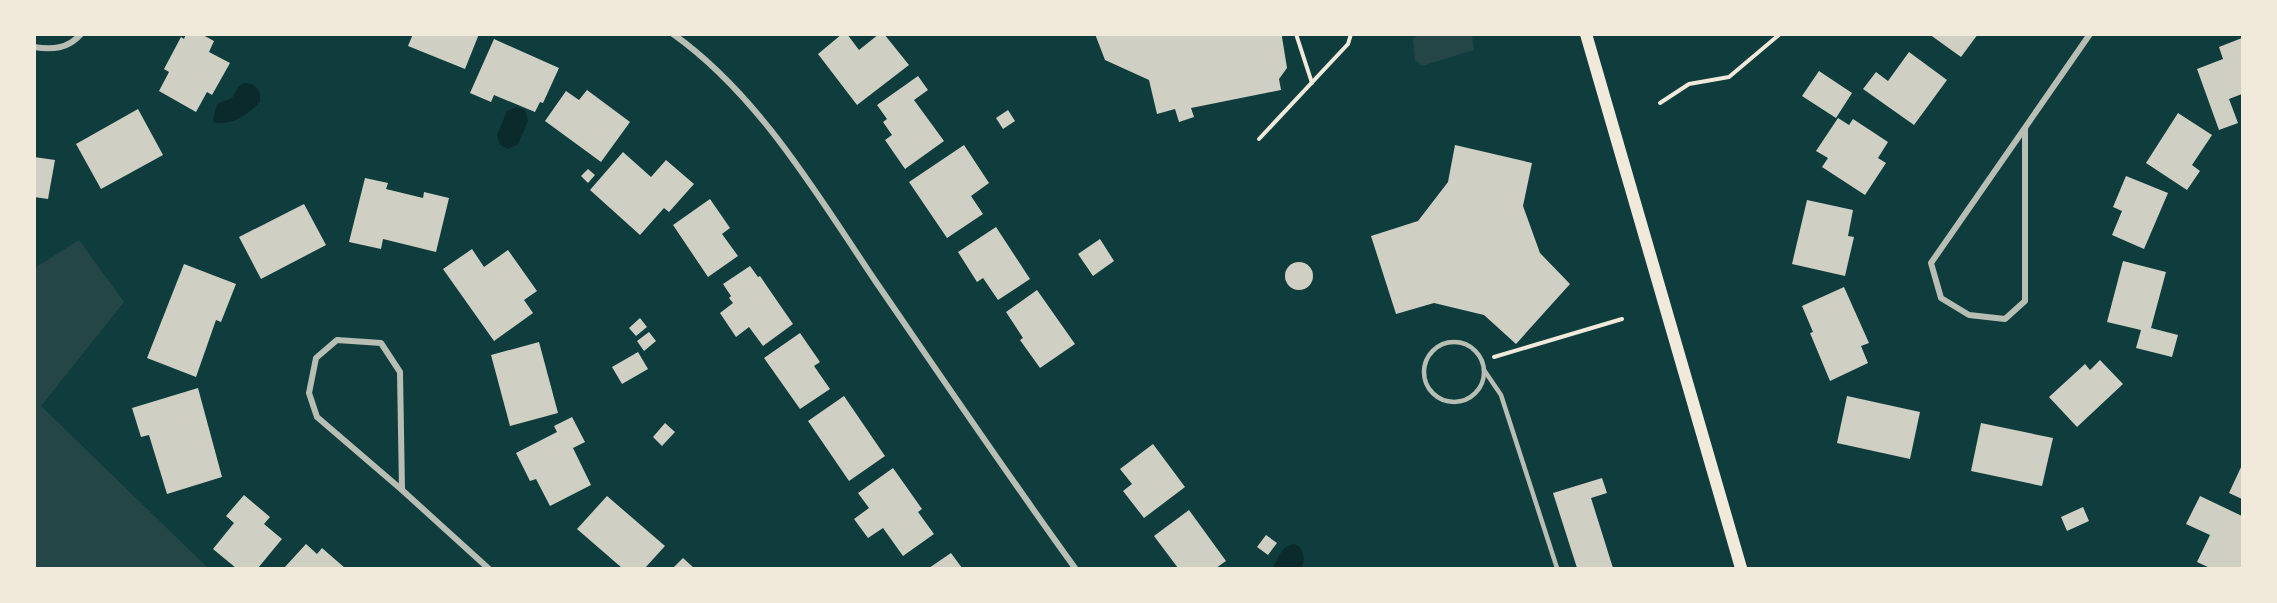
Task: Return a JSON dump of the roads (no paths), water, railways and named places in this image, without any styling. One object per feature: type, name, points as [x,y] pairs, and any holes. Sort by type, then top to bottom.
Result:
[{"type":"main road","points":[[1586,34],[1740,568]]},
{"type":"street","points":[[34,47],[48,50],[63,48],[81,34]]},
{"type":"street","points":[[673,34],[687,44],[746,100],[806,178],[976,429],[1075,568]]},
{"type":"street","points":[[2025,129],[2025,301],[2005,319],[1969,315],[1941,298],[1931,263],[2090,34]]},
{"type":"street","points":[[402,489],[400,372],[381,343],[337,340],[316,358],[309,393],[317,417],[402,489],[488,568]]},
{"type":"lane","points":[[1484,370],[1483,381],[1470,397],[1451,403],[1440,400],[1432,394],[1426,385],[1424,376],[1424,366],[1433,350],[1450,342],[1469,346],[1476,352],[1482,361],[1484,370],[1502,395],[1557,568]]}]
